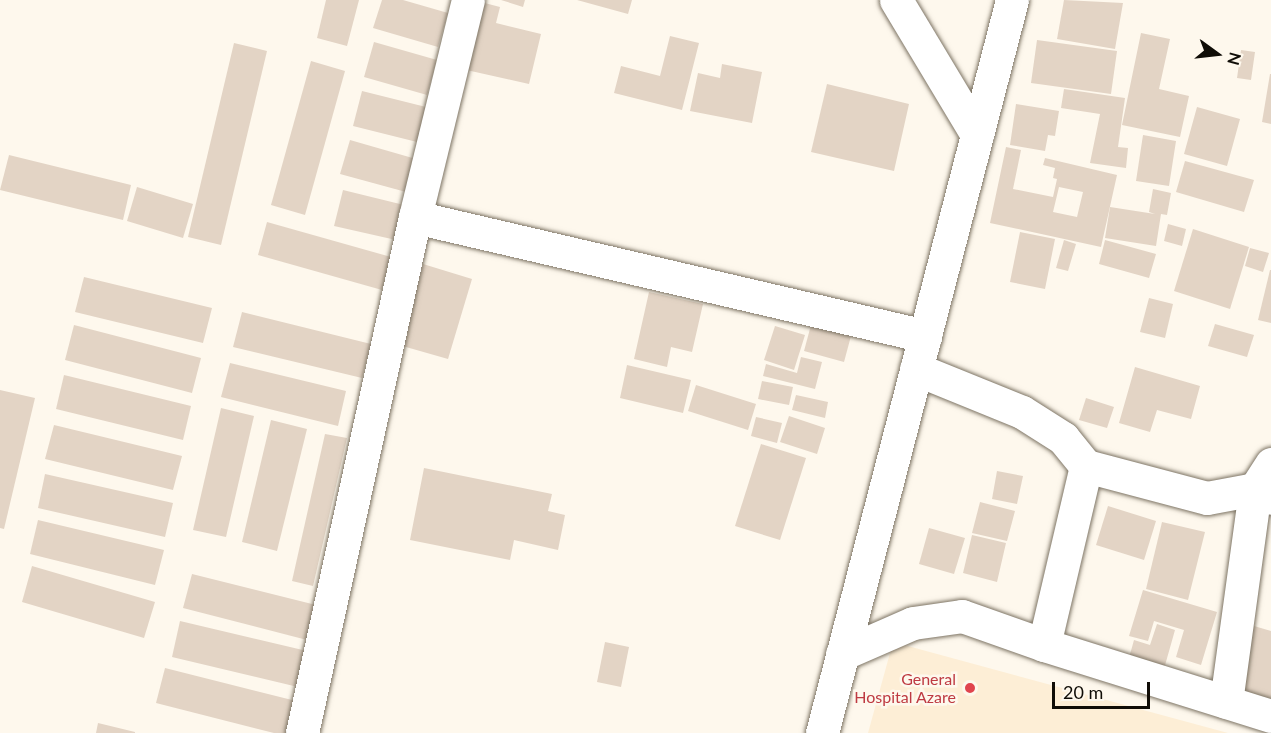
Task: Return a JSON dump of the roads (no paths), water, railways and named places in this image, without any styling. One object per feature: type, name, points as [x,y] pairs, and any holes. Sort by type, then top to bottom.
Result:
[{"type":"street","points":[[302,733],[415,217],[468,0]]},
{"type":"street","points":[[896,0],[977,135]]},
{"type":"street","points":[[822,733],[1012,0]]},
{"type":"street","points":[[415,217],[925,336]]},
{"type":"street","points":[[916,369],[1022,412],[1063,438],[1086,466],[1207,498],[1266,484],[1226,702]]},
{"type":"street","points":[[1044,645],[1086,466]]},
{"type":"street","points":[[842,654],[913,623],[962,616],[1044,645],[1271,716]]},
{"type":"place","name":"General Hospital Azare","points":[[970,688]]}]
